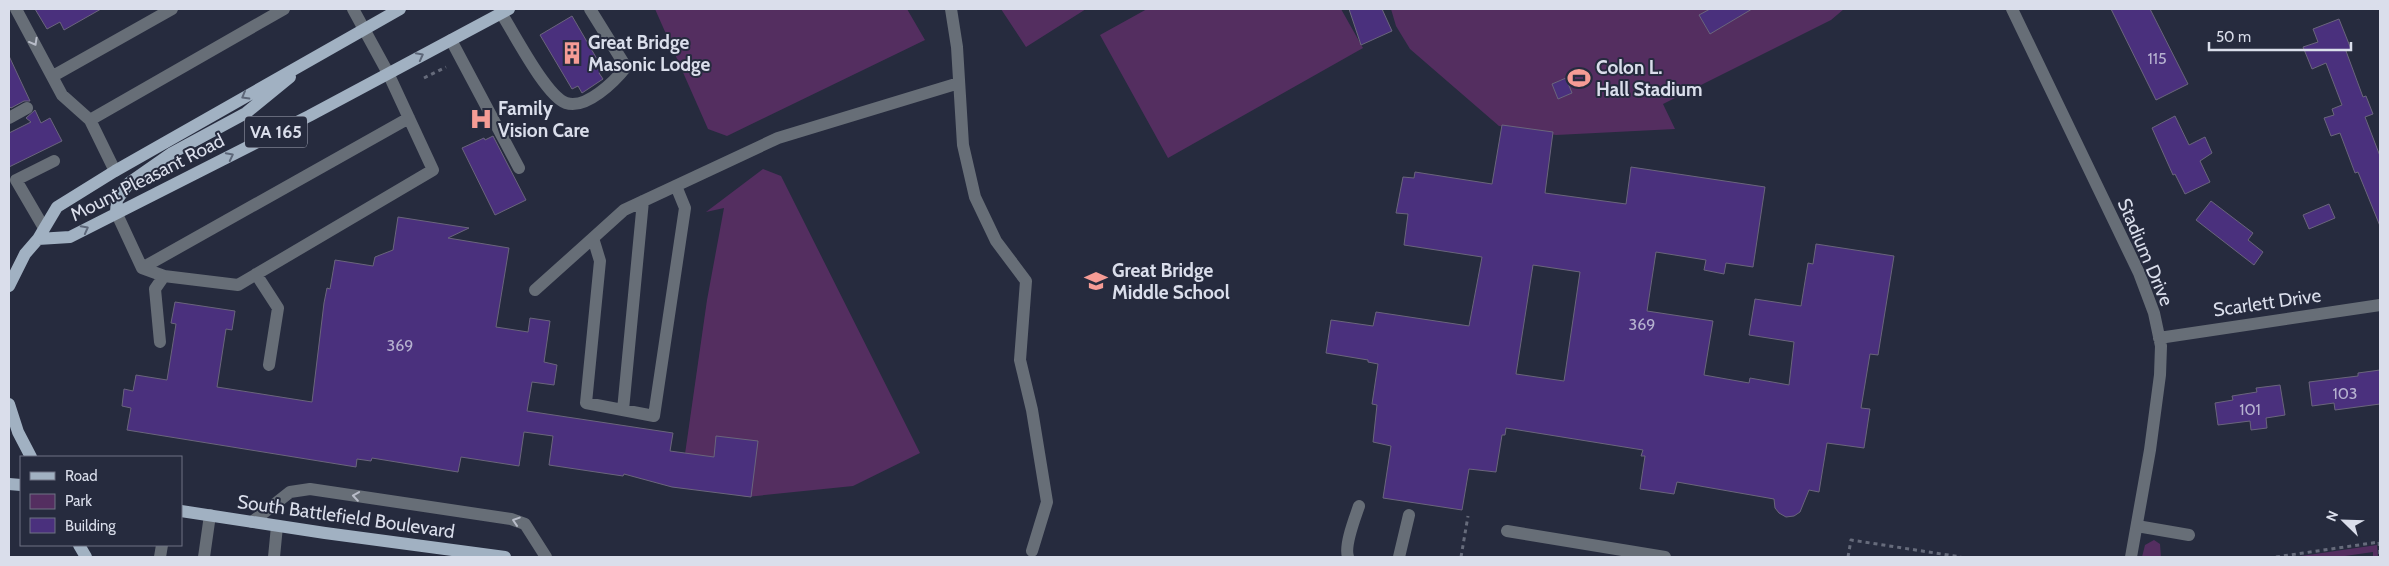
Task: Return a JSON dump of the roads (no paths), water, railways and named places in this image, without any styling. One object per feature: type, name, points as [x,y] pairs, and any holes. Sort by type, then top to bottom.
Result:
[{"type":"main road","name":"Mount Pleasant Road","points":[[9,286],[12,272],[41,234],[57,207],[116,171],[400,9]]},
{"type":"main road","name":"Mount Pleasant Road","points":[[41,234],[70,237],[116,212],[309,116],[505,11]]},
{"type":"main road","points":[[116,212],[117,200],[129,184],[172,153],[246,113],[324,51]]},
{"type":"main road","points":[[9,404],[18,432],[31,456]]},
{"type":"main road","name":"South Battlefield Boulevard","points":[[182,511],[476,555],[505,557]]},
{"type":"main road","points":[[79,546],[86,557]]},
{"type":"street","points":[[16,9],[62,95],[90,120],[116,171]]},
{"type":"street","points":[[53,76],[172,9]]},
{"type":"street","points":[[90,120],[284,9]]},
{"type":"street","points":[[116,212],[142,268],[164,276],[238,285],[433,170],[388,73],[353,9]]},
{"type":"street","points":[[505,11],[551,93],[567,104],[585,102],[614,82],[626,67],[590,9]]},
{"type":"street","points":[[951,9],[963,145],[975,196],[996,241],[1026,281],[1020,360],[1032,410],[1047,502],[1032,551]]},
{"type":"street","name":"Stadium Drive","points":[[2012,9],[2139,274],[2154,313],[2159,338],[2160,375],[2131,557]]},
{"type":"street","points":[[451,40],[519,168]]},
{"type":"street","points":[[535,290],[624,210],[778,138],[959,83]]},
{"type":"street","points":[[9,118],[27,108]]},
{"type":"street","points":[[142,268],[409,118]]},
{"type":"street","points":[[41,234],[12,182],[54,161]]},
{"type":"street","points":[[593,238],[600,261],[586,403],[654,416],[685,208],[676,186]]},
{"type":"street","points":[[623,410],[643,201]]},
{"type":"street","points":[[256,274],[278,308],[269,365]]},
{"type":"street","points":[[160,342],[155,289],[164,276]]},
{"type":"street","name":"Scarlett Drive","points":[[2159,338],[2380,304]]},
{"type":"street","points":[[252,522],[290,492],[310,489],[511,519],[525,524],[546,557]]},
{"type":"street","points":[[1348,557],[1347,553],[1359,506]]},
{"type":"street","points":[[204,557],[210,515]]},
{"type":"street","points":[[1399,557],[1409,515]]},
{"type":"street","points":[[274,557],[277,526]]},
{"type":"street","points":[[2137,526],[2189,535]]},
{"type":"street","points":[[1507,531],[1665,557]]},
{"type":"place","name":"Great Bridge Masonic Lodge","points":[[572,53]]},
{"type":"place","name":"Colon L. Hall Stadium","points":[[1579,78]]},
{"type":"place","name":"Family Vision Care","points":[[481,119]]},
{"type":"place","name":"Great Bridge Middle School","points":[[1096,281]]}]
